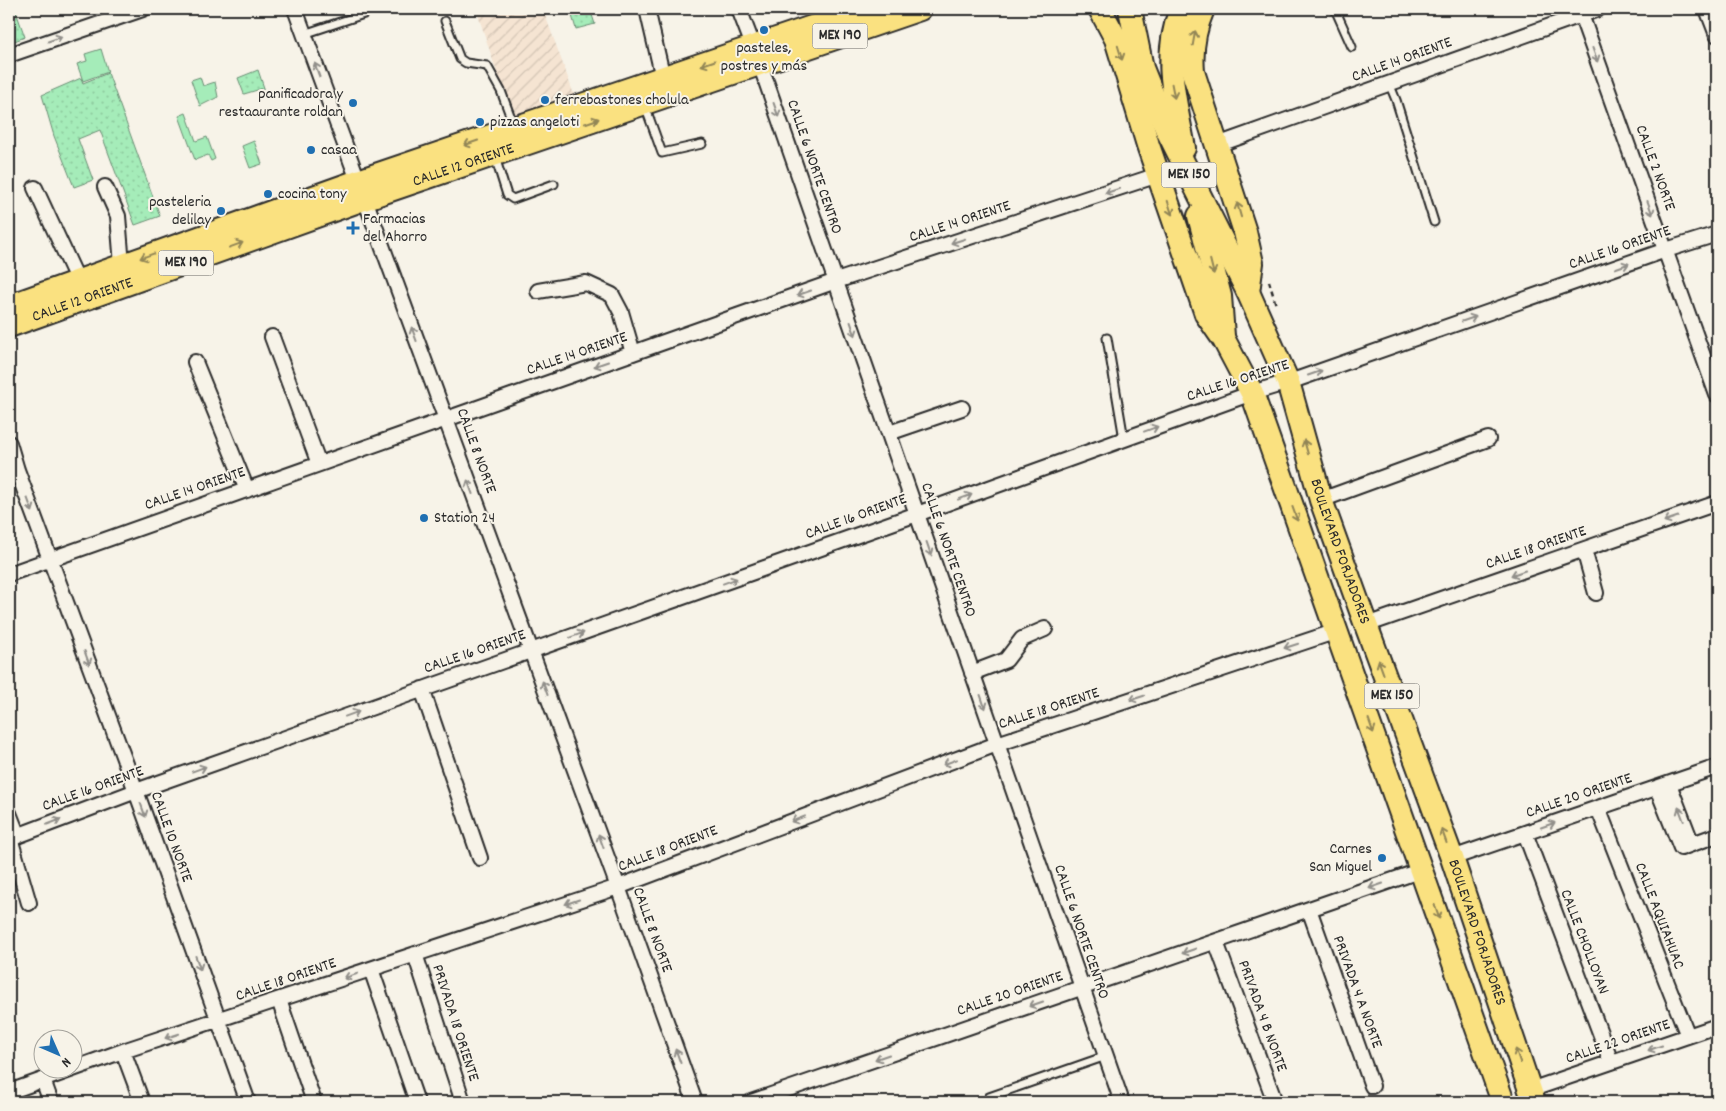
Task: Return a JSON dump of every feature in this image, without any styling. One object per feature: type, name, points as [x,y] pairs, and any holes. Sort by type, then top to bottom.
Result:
[{"type":"main road","name":"CALLE 12 ORIENTE","points":[[9,306],[122,265],[361,190],[494,154],[644,103],[865,9]]},
{"type":"main road","name":"CALLE 12 ORIENTE","points":[[9,326],[514,129],[663,78],[757,56],[920,9]]},
{"type":"main road","name":"BOULEVARD FORJADORES","points":[[1100,9],[1116,39],[1158,175],[1206,314],[1224,340],[1252,393],[1422,870],[1501,1101]]},
{"type":"main road","name":"BOULEVARD FORJADORES","points":[[1130,9],[1142,68],[1166,128],[1248,292],[1288,382],[1321,500],[1452,858],[1532,1096]]},
{"type":"main road","name":"MEX 150","points":[[1181,9],[1175,27],[1170,62],[1171,78],[1189,174],[1220,296],[1224,340]]},
{"type":"main road","name":"MEX 150","points":[[1203,9],[1194,35],[1192,48],[1193,72],[1237,204],[1252,262],[1248,292]]},
{"type":"street","points":[[9,55],[143,9]]},
{"type":"street","name":"CALLE 8 NORTE","points":[[295,9],[618,886],[695,1102]]},
{"type":"street","points":[[647,9],[663,78]]},
{"type":"street","name":"CALLE 6 NORTE CENTRO","points":[[739,9],[836,281],[1122,1102]]},
{"type":"street","name":"CALLE 14 ORIENTE","points":[[1217,145],[1580,12],[1598,9]]},
{"type":"street","points":[[1707,9],[1717,35]]},
{"type":"street","name":"CALLE 2 NORTE","points":[[1580,12],[1717,395]]},
{"type":"street","name":"CALLE 14 ORIENTE","points":[[9,574],[836,281],[1158,175]]},
{"type":"street","points":[[104,187],[118,216],[122,265]]},
{"type":"street","points":[[35,188],[78,281]]},
{"type":"street","name":"CALLE 16 ORIENTE","points":[[12,838],[136,791],[531,652],[1252,393],[1717,234]]},
{"type":"street","points":[[538,291],[586,283],[612,295],[621,312],[633,353]]},
{"type":"street","points":[[272,337],[319,464]]},
{"type":"street","points":[[195,362],[247,490]]},
{"type":"street","points":[[889,433],[962,408]]},
{"type":"street","points":[[1321,500],[1488,439]]},
{"type":"street","name":"CALLE 10 NORTE","points":[[9,443],[13,471],[50,559],[248,1102]]},
{"type":"street","name":"CALLE 18 ORIENTE","points":[[1366,625],[1717,503]]},
{"type":"street","points":[[1584,550],[1596,593]]},
{"type":"street","points":[[972,673],[1006,660],[1022,638],[1045,630]]},
{"type":"street","name":"CALLE 18 ORIENTE","points":[[9,1092],[123,1051],[218,1021],[618,886],[997,744],[1337,631]]},
{"type":"street","points":[[422,689],[480,858]]},
{"type":"street","name":"CALLE 20 ORIENTE","points":[[1452,858],[1717,767]]},
{"type":"street","points":[[1663,786],[1681,848],[1717,836]]},
{"type":"street","name":"CALLE AQUIAHUAC","points":[[1598,808],[1688,1036]]},
{"type":"street","points":[[9,813],[13,868],[29,903]]},
{"type":"street","name":"CALLE CHOLLOYAN","points":[[1525,833],[1611,1062]]},
{"type":"street","name":"CALLE 20 ORIENTE","points":[[751,1102],[1422,870]]},
{"type":"street","name":"PRIVADA 4 A NORTE","points":[[1309,909],[1372,1086]]},
{"type":"street","name":"PRIVADA 4 B NORTE","points":[[1216,942],[1275,1102]]},
{"type":"street","name":"PRIVADA 18 ORIENTE","points":[[415,954],[462,1102]]},
{"type":"street","points":[[371,969],[417,1102]]},
{"type":"street","points":[[279,1000],[314,1102]]},
{"type":"street","name":"CALLE 22 ORIENTE","points":[[1532,1096],[1611,1062],[1717,1026]]},
{"type":"street","points":[[123,1051],[142,1102]]},
{"type":"street","points":[[43,1080],[51,1102]]},
{"type":"lane","points":[[1336,9],[1352,47]]},
{"type":"lane","points":[[304,34],[364,14]]},
{"type":"lane","points":[[445,21],[460,59],[466,63],[487,66],[501,91],[514,129]]},
{"type":"lane","points":[[1389,83],[1434,222]]},
{"type":"lane","points":[[644,103],[662,153],[702,144]]},
{"type":"lane","points":[[494,154],[507,195],[512,199],[554,184]]},
{"type":"lane","points":[[1107,338],[1124,439]]},
{"type":"lane","points":[[988,1097],[1106,1056]]},
{"type":"shaded area","points":[[476,9],[543,9],[577,103],[512,118]]},
{"type":"green space","points":[[9,9],[15,9],[25,37],[9,43]]},
{"type":"green space","points":[[570,9],[581,9],[592,15],[595,24],[576,29]]},
{"type":"green space","points":[[101,49],[108,72],[83,81],[77,64],[87,61],[85,54]]},
{"type":"green space","points":[[258,70],[264,88],[244,94],[238,78]]},
{"type":"green space","points":[[108,73],[160,216],[135,225],[100,130],[78,139],[93,180],[74,187],[54,136],[42,95],[81,78],[83,83]]},
{"type":"green space","points":[[200,77],[203,86],[215,82],[218,97],[200,106],[191,80]]},
{"type":"green space","points":[[186,113],[196,141],[207,137],[215,159],[211,161],[208,155],[195,160],[179,116]]},
{"type":"green space","points":[[254,141],[262,164],[250,168],[242,146]]},
{"type":"place","name":"pasteles, postres y más","points":[[764,30]]},
{"type":"place","name":"ferrebastones cholula","points":[[545,100]]},
{"type":"place","name":"panificadora y restaaurante roldan","points":[[353,103]]},
{"type":"place","name":"pizzas angeloti","points":[[480,122]]},
{"type":"place","name":"casaa","points":[[311,150]]},
{"type":"place","name":"cocina tony","points":[[268,194]]},
{"type":"place","name":"pasteleria delilay","points":[[221,211]]},
{"type":"place","name":"Farmacias del Ahorro","points":[[353,228]]},
{"type":"place","name":"Station 24","points":[[424,518]]},
{"type":"place","name":"Carnes San Miguel","points":[[1382,858]]}]
